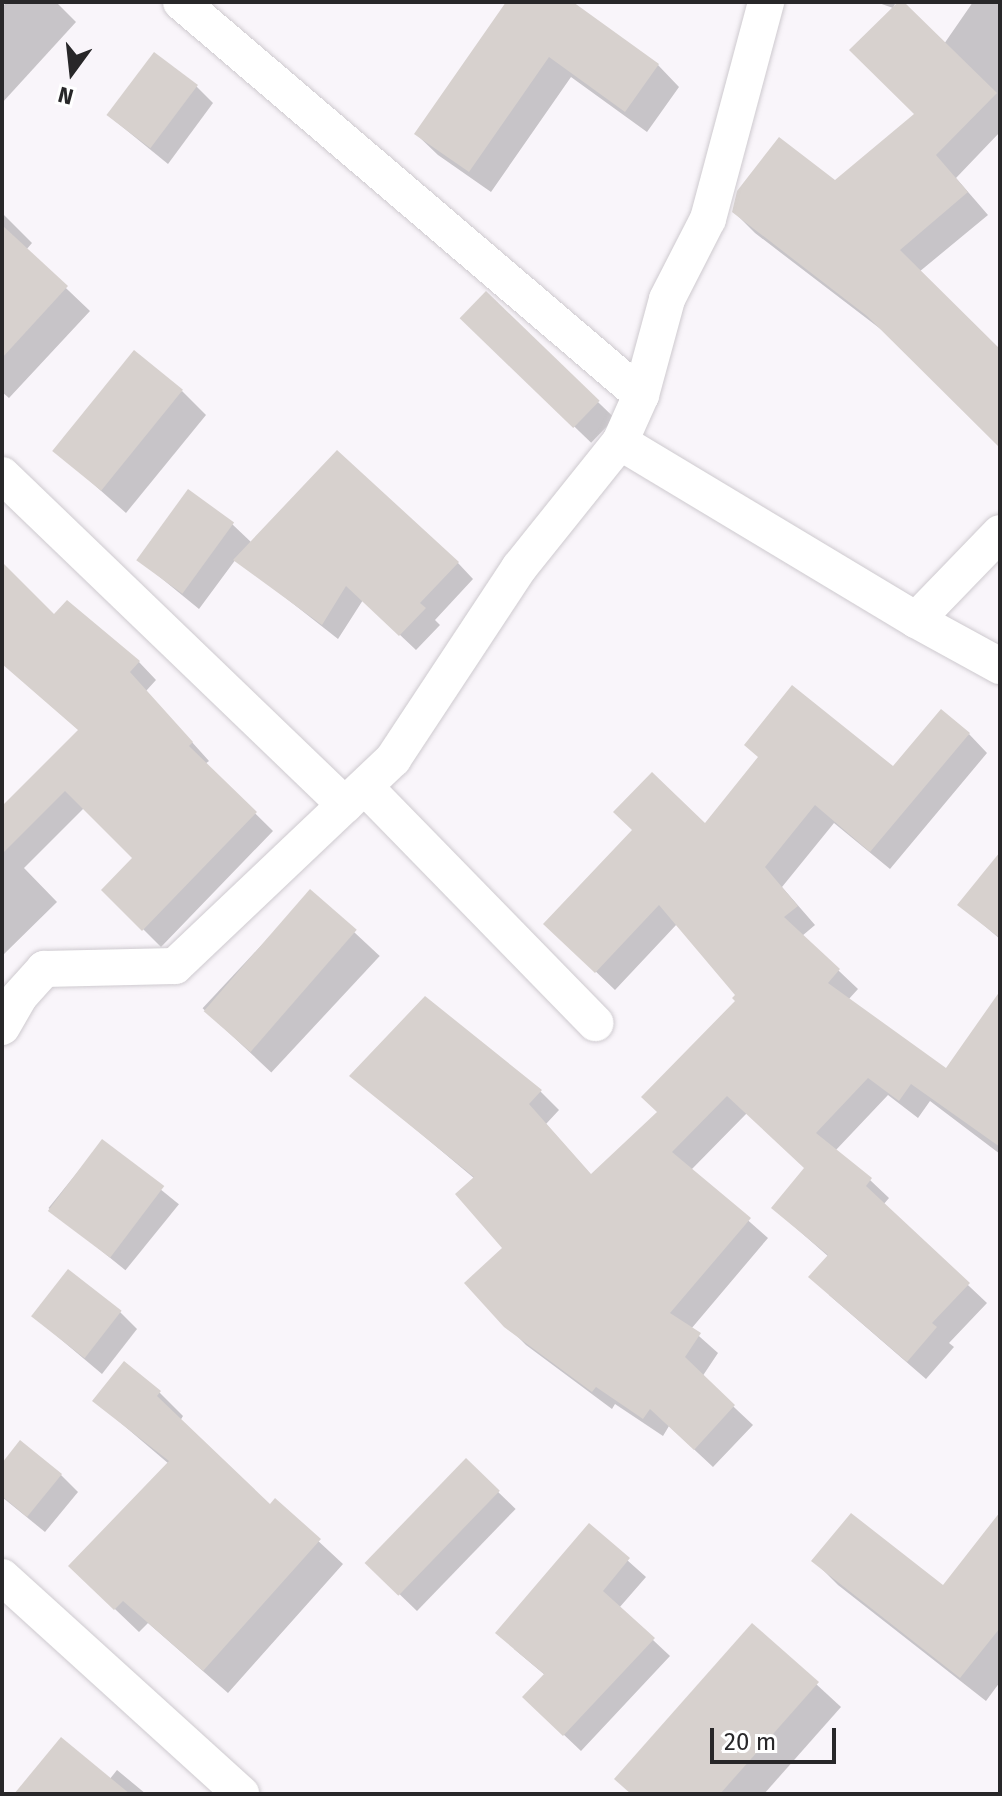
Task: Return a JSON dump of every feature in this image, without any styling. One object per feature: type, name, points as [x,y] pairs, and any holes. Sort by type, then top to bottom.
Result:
[{"type":"street","points":[[181,2],[641,395]]},
{"type":"street","points":[[2,1027],[19,997],[44,969],[175,966],[393,759],[519,568],[620,442],[641,395],[667,299],[708,219],[766,2]]},
{"type":"street","points":[[620,442],[916,620],[1000,666]]},
{"type":"street","points":[[2,475],[355,796],[595,1023]]},
{"type":"street","points":[[916,620],[1000,533]]},
{"type":"street","points":[[2,1577],[241,1794]]},
{"type":"building","points":[[506,2],[573,2],[659,64],[625,112],[549,57],[469,172],[414,134]]},
{"type":"building","points":[[898,2],[904,2],[997,93],[936,155],[968,192],[900,250],[1000,349],[1000,448],[867,316],[732,212],[737,191],[779,137],[835,180],[914,114],[849,50]]},
{"type":"building","points":[[154,52],[198,85],[150,148],[106,115]]},
{"type":"building","points":[[2,225],[68,286],[2,358]]},
{"type":"building","points":[[486,291],[600,401],[573,428],[460,318]]},
{"type":"building","points":[[134,350],[183,390],[101,491],[52,451]]},
{"type":"building","points":[[337,450],[459,562],[420,603],[426,608],[399,636],[346,586],[322,625],[233,560]]},
{"type":"building","points":[[188,489],[234,523],[182,594],[136,560]]},
{"type":"building","points":[[2,562],[54,614],[67,600],[140,661],[130,672],[193,742],[189,746],[257,812],[142,931],[101,890],[132,858],[65,791],[2,854],[2,806],[78,730],[2,664]]},
{"type":"building","points":[[792,685],[893,766],[941,709],[970,733],[870,852],[815,805],[765,867],[798,906],[784,917],[840,969],[828,983],[946,1068],[1000,991],[1000,1147],[911,1084],[899,1101],[868,1078],[816,1133],[872,1178],[866,1186],[970,1283],[932,1323],[937,1327],[907,1362],[808,1277],[828,1255],[771,1208],[804,1168],[727,1096],[672,1152],[751,1218],[670,1313],[701,1333],[685,1357],[735,1405],[694,1450],[650,1409],[643,1419],[596,1387],[592,1392],[504,1327],[464,1283],[502,1248],[455,1194],[474,1177],[349,1076],[425,996],[542,1090],[529,1104],[591,1174],[657,1112],[641,1097],[735,1001],[732,998],[735,995],[659,905],[595,973],[543,924],[632,830],[613,812],[652,772],[705,823],[758,757],[744,745]]},
{"type":"building","points":[[1000,852],[1000,938],[957,905]]},
{"type":"building","points":[[310,889],[357,930],[251,1052],[204,1011]]},
{"type":"building","points":[[102,1139],[164,1186],[110,1258],[48,1211]]},
{"type":"building","points":[[68,1269],[122,1311],[85,1358],[31,1316]]},
{"type":"building","points":[[124,1361],[161,1391],[157,1396],[270,1504],[275,1498],[321,1539],[203,1671],[123,1601],[114,1610],[68,1566],[169,1461],[92,1401]]},
{"type":"building","points":[[20,1440],[62,1474],[27,1517],[2,1496],[2,1463]]},
{"type":"building","points":[[466,1458],[500,1491],[398,1596],[365,1563]]},
{"type":"building","points":[[1000,1512],[1000,1628],[960,1678],[811,1561],[851,1513],[943,1585]]},
{"type":"building","points":[[589,1523],[630,1558],[603,1591],[655,1638],[563,1736],[522,1697],[544,1674],[495,1633]]},
{"type":"building","points":[[752,1623],[819,1682],[720,1794],[631,1794],[614,1779]]},
{"type":"building","points":[[61,1737],[130,1794],[14,1794]]}]
